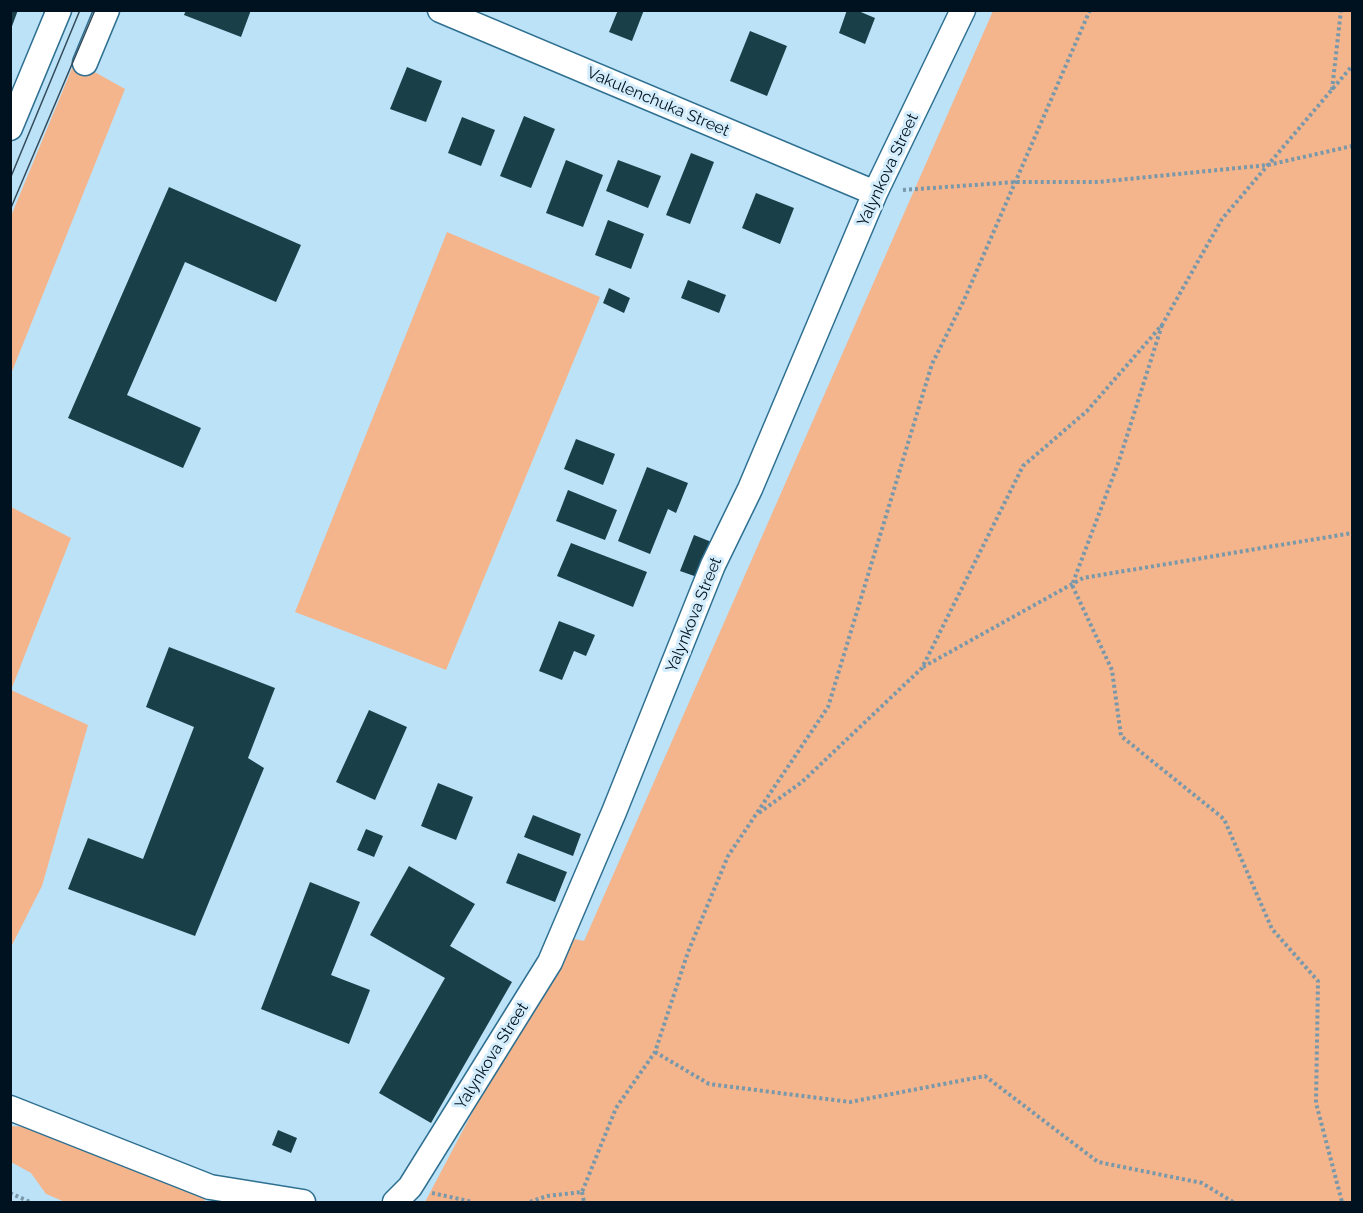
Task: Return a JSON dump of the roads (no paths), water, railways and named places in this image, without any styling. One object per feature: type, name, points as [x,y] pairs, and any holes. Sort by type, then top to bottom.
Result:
[{"type":"street","points":[[10,128],[59,10]]},
{"type":"street","points":[[85,63],[107,10]]},
{"type":"street","name":"Vakulenchuka Street","points":[[440,10],[876,193]]},
{"type":"street","name":"Yalynkova Street","points":[[402,1195],[550,962],[614,812],[713,565],[750,489],[876,193],[963,10]]},
{"type":"street","points":[[10,1108],[210,1187],[303,1203]]},
{"type":"tram line","points":[[10,179],[80,10]]},
{"type":"tram line","points":[[10,210],[95,10]]}]
